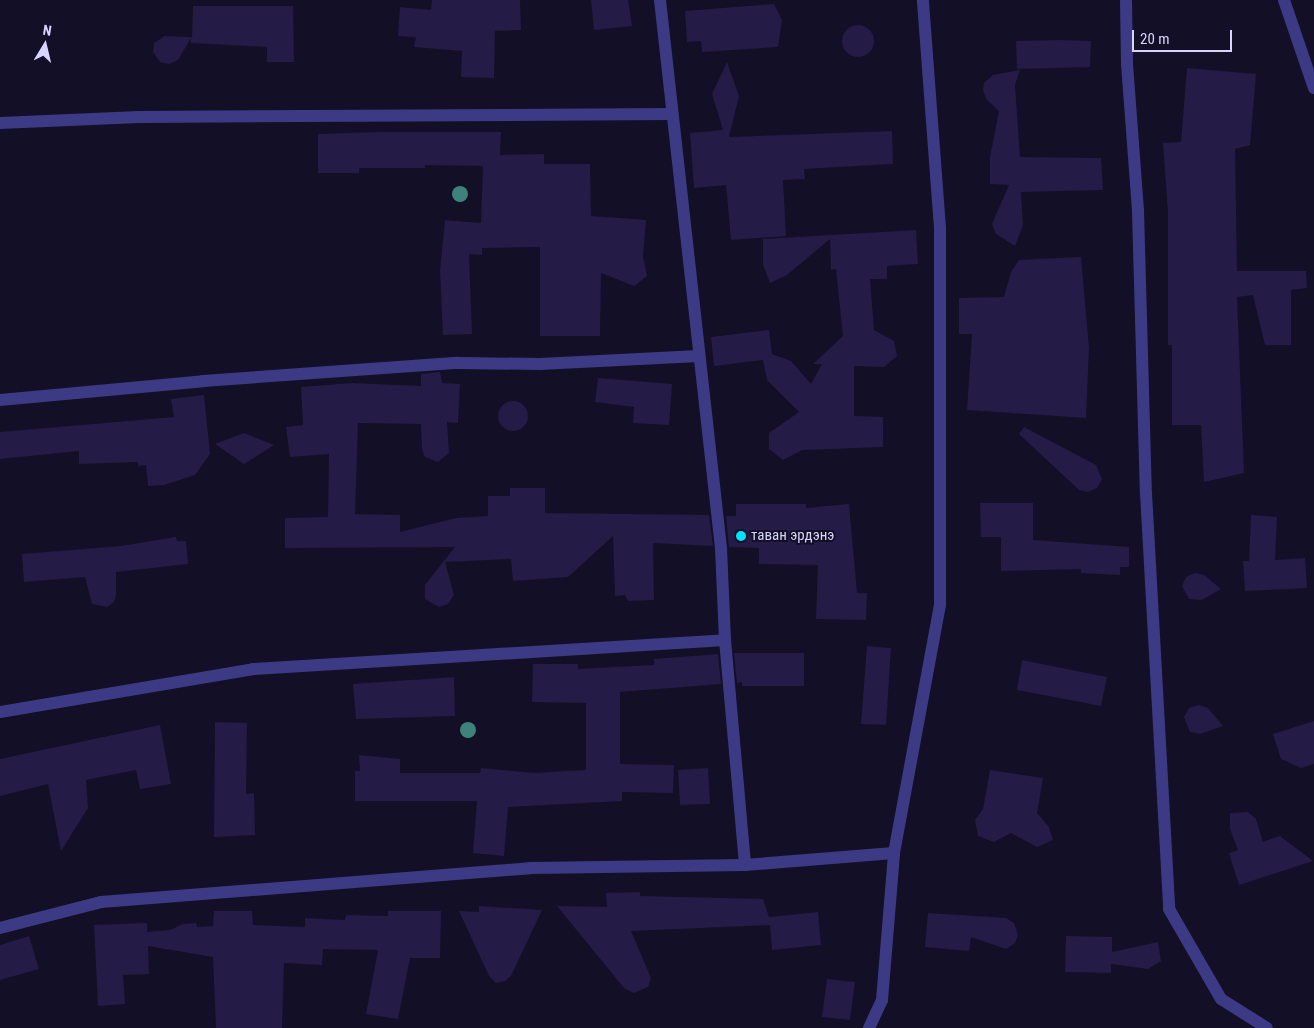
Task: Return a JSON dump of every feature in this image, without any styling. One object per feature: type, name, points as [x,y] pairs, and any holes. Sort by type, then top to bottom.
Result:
[{"type":"street","points":[[660,0],[671,114],[721,548],[725,640],[745,864]]},
{"type":"street","points":[[869,1028],[882,1000],[894,853],[940,605],[940,228],[923,0]]},
{"type":"street","points":[[1126,0],[1127,64],[1138,211],[1146,493],[1169,909],[1222,999],[1267,1028]]},
{"type":"street","points":[[1284,0],[1314,88]]},
{"type":"street","points":[[0,122],[138,117],[671,114]]},
{"type":"street","points":[[0,400],[203,381],[457,363],[540,364],[699,356]]},
{"type":"street","points":[[0,712],[253,669],[725,640]]},
{"type":"street","points":[[0,928],[101,902],[530,868],[745,864],[894,853]]},
{"type":"building","points":[[432,0],[520,0],[521,30],[495,31],[494,78],[461,77],[462,51],[414,47],[416,37],[398,36],[400,7],[431,10]]},
{"type":"building","points":[[591,0],[628,0],[632,26],[594,30]]},
{"type":"building","points":[[774,4],[782,20],[778,47],[702,52],[701,41],[687,42],[685,11]]},
{"type":"building","points":[[193,6],[293,6],[294,62],[267,62],[267,47],[191,43],[191,38],[178,60],[169,64],[160,62],[153,52],[154,43],[165,36],[192,37]]},
{"type":"building","points":[[858,25],[869,30],[874,41],[869,52],[858,57],[847,52],[842,41],[847,30]]},
{"type":"building","points":[[1016,41],[1091,41],[1090,67],[1017,69]]},
{"type":"building","points":[[727,62],[739,96],[729,137],[892,131],[893,164],[804,169],[805,179],[783,180],[786,236],[731,240],[726,185],[694,188],[690,133],[723,130],[712,94]]},
{"type":"building","points":[[1187,68],[1256,74],[1250,145],[1235,149],[1237,271],[1306,271],[1307,288],[1291,290],[1291,345],[1265,345],[1253,295],[1237,297],[1244,473],[1204,482],[1201,425],[1172,425],[1172,345],[1168,345],[1168,213],[1163,143],[1181,142]]},
{"type":"building","points":[[1020,70],[1015,85],[1020,157],[1101,158],[1103,190],[1021,192],[1023,225],[1015,246],[996,234],[992,224],[1009,185],[990,184],[990,157],[999,111],[987,100],[983,91],[984,83],[993,75]]},
{"type":"building","points":[[501,132],[500,155],[544,154],[544,164],[590,164],[591,216],[646,220],[643,256],[647,276],[634,286],[601,273],[600,336],[540,336],[540,247],[482,248],[482,255],[469,254],[472,334],[443,335],[440,271],[445,220],[481,223],[483,166],[425,165],[425,168],[359,168],[359,173],[318,173],[318,134]]},
{"type":"building","points":[[916,230],[918,264],[887,266],[887,279],[870,279],[874,330],[894,341],[897,356],[884,367],[854,366],[854,416],[883,417],[883,447],[802,450],[783,460],[769,449],[769,433],[799,412],[767,380],[763,360],[714,366],[711,337],[769,330],[772,354],[791,361],[811,384],[822,364],[813,364],[843,336],[836,269],[831,270],[830,239],[787,275],[770,283],[763,265],[763,239]]},
{"type":"building","points":[[1081,257],[1089,348],[1086,418],[967,410],[972,334],[959,334],[959,298],[1004,297],[1011,272],[1019,260]]},
{"type":"building","points":[[440,372],[442,383],[460,384],[458,423],[447,422],[449,453],[438,462],[425,457],[422,450],[421,424],[358,423],[355,514],[400,515],[400,532],[456,518],[488,516],[488,496],[510,496],[510,488],[545,488],[545,513],[709,515],[713,546],[653,543],[654,600],[628,601],[625,595],[615,596],[613,536],[568,577],[513,581],[511,559],[445,562],[454,595],[448,604],[439,607],[425,599],[425,585],[455,547],[285,548],[285,518],[328,517],[329,454],[290,457],[286,427],[303,425],[301,387],[352,383],[421,386],[421,374]]},
{"type":"building","points":[[598,378],[672,384],[669,425],[633,423],[634,407],[595,402]]},
{"type":"building","points":[[204,395],[210,454],[195,475],[164,485],[148,486],[146,465],[138,466],[138,462],[79,464],[79,451],[0,459],[0,432],[174,417],[171,399]]},
{"type":"building","points":[[513,401],[523,406],[528,416],[523,426],[513,431],[503,426],[498,416],[503,406]]},
{"type":"building","points":[[1024,427],[1096,465],[1102,479],[1097,488],[1088,492],[1079,490],[1019,434]]},
{"type":"building","points":[[244,433],[274,445],[244,464],[215,444]]},
{"type":"building","points":[[980,503],[1033,503],[1033,540],[1129,547],[1129,567],[1120,567],[1120,575],[1081,573],[1081,569],[1001,571],[1001,537],[981,537]]},
{"type":"building","points":[[736,504],[806,504],[806,508],[849,504],[857,593],[867,593],[866,620],[816,619],[818,565],[759,564],[759,548],[729,547],[726,516],[736,516]]},
{"type":"building","points":[[1251,515],[1277,517],[1275,560],[1305,558],[1307,588],[1245,591],[1243,561],[1249,561]]},
{"type":"building","points":[[176,537],[177,541],[186,541],[188,564],[116,572],[116,595],[114,602],[107,607],[92,604],[85,577],[24,582],[22,554],[121,546]]},
{"type":"building","points":[[1195,573],[1204,575],[1221,589],[1202,600],[1189,599],[1182,586],[1186,577]]},
{"type":"building","points":[[867,646],[891,648],[886,725],[861,724]]},
{"type":"building","points":[[734,653],[804,653],[804,686],[742,686],[742,682],[737,683]]},
{"type":"building","points":[[718,654],[721,684],[620,692],[620,764],[674,765],[673,793],[622,792],[622,801],[508,807],[504,856],[473,853],[477,801],[355,801],[355,771],[360,771],[359,755],[400,759],[400,773],[480,773],[481,768],[533,773],[586,770],[586,703],[532,702],[533,664],[578,664],[578,669],[654,665],[654,659]]},
{"type":"building","points":[[1022,660],[1107,677],[1101,706],[1017,690]]},
{"type":"building","points":[[454,677],[455,716],[356,719],[353,684]]},
{"type":"building","points":[[1199,705],[1208,708],[1223,726],[1200,734],[1190,732],[1184,717],[1189,708]]},
{"type":"building","points":[[1314,721],[1314,764],[1301,768],[1281,759],[1273,734]]},
{"type":"building","points":[[215,722],[247,723],[246,794],[254,793],[255,835],[214,837]]},
{"type":"building","points":[[160,725],[171,784],[140,789],[136,770],[86,780],[88,808],[61,851],[48,784],[0,796],[0,759]]},
{"type":"building","points":[[708,768],[710,804],[680,805],[678,770]]},
{"type":"building","points":[[990,770],[1043,778],[1037,813],[1049,827],[1053,840],[1037,847],[1011,833],[994,842],[978,836],[975,820],[983,809]]},
{"type":"building","points":[[1248,812],[1256,819],[1263,842],[1280,836],[1313,861],[1239,885],[1229,853],[1238,850],[1230,829],[1230,813]]},
{"type":"building","points":[[640,892],[640,896],[763,899],[769,917],[818,912],[821,945],[772,950],[770,925],[631,931],[651,978],[648,987],[634,993],[624,988],[557,906],[607,907],[606,893]]},
{"type":"building","points":[[479,906],[542,910],[511,976],[505,981],[496,983],[489,976],[459,911],[479,912]]},
{"type":"building","points":[[214,911],[252,911],[253,925],[305,927],[305,918],[345,920],[346,915],[388,916],[388,911],[441,911],[440,958],[410,958],[398,1019],[366,1014],[378,950],[323,949],[322,965],[284,963],[282,1028],[216,1028],[213,957],[148,946],[149,974],[123,975],[125,1004],[98,1006],[94,925],[147,923],[147,932],[170,930],[183,924],[196,923],[197,927],[213,926]]},
{"type":"building","points":[[928,913],[1006,918],[1014,923],[1018,935],[1015,943],[1006,949],[971,937],[969,951],[925,947]]},
{"type":"building","points":[[29,936],[39,969],[0,980],[0,945]]},
{"type":"building","points":[[1066,936],[1112,937],[1112,952],[1158,942],[1161,961],[1148,969],[1111,964],[1111,973],[1065,972]]},
{"type":"building","points":[[827,979],[855,982],[850,1020],[822,1017]]},
{"type":"place","name":"таван эрдэнэ","points":[[741,536]]}]
